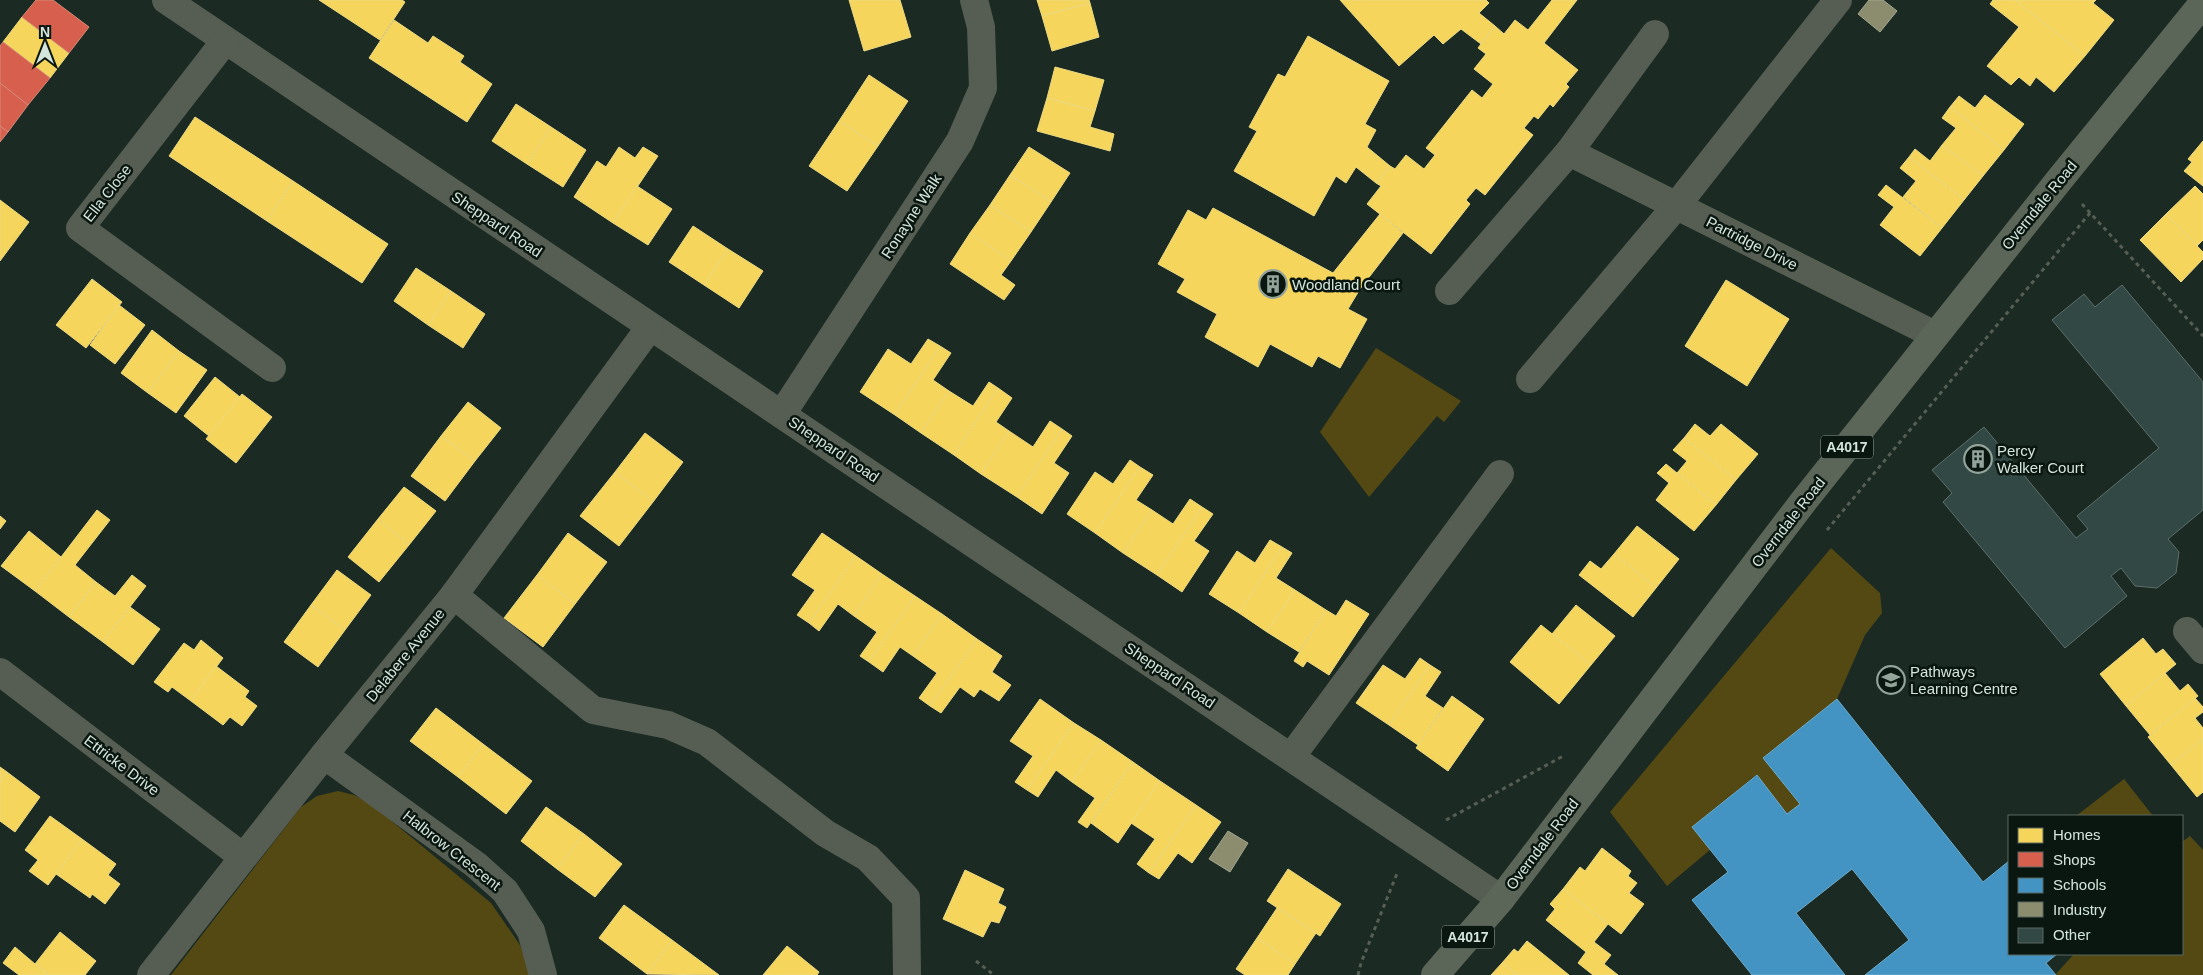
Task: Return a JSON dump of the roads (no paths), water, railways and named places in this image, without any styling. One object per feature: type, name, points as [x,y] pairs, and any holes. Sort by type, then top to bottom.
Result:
[{"type":"main road","name":"Overndale Road","points":[[1435,975],[1501,898],[1803,502],[2203,3]]},
{"type":"street","name":"Sheppard Road","points":[[166,0],[1501,898]]},
{"type":"street","name":"Ronayne Walk","points":[[782,414],[960,142],[983,88],[982,27],[974,0]]},
{"type":"street","points":[[1530,379],[1677,206],[1838,0]]},
{"type":"street","points":[[1449,291],[1569,152],[1655,34]]},
{"type":"street","name":"Ella Close","points":[[225,41],[80,228],[272,368]]},
{"type":"street","name":"Partridge Drive","points":[[1569,152],[1936,335]]},
{"type":"street","name":"Delabere Avenue","points":[[151,975],[324,755],[454,595],[650,327]]},
{"type":"street","points":[[1291,757],[1500,474]]},
{"type":"street","points":[[454,595],[593,710],[668,725],[707,742],[825,833],[868,858],[906,898],[907,975]]},
{"type":"street","name":"Ettricke Drive","points":[[0,672],[243,857]]},
{"type":"street","name":"Halbrow Crescent","points":[[324,755],[476,865],[505,891],[531,931],[543,975]]},
{"type":"place","name":"Woodland Court","points":[[1273,284]]},
{"type":"place","name":"Percy Walker Court","points":[[1978,459]]},
{"type":"place","name":"Pathways Learning Centre","points":[[1891,680]]}]
